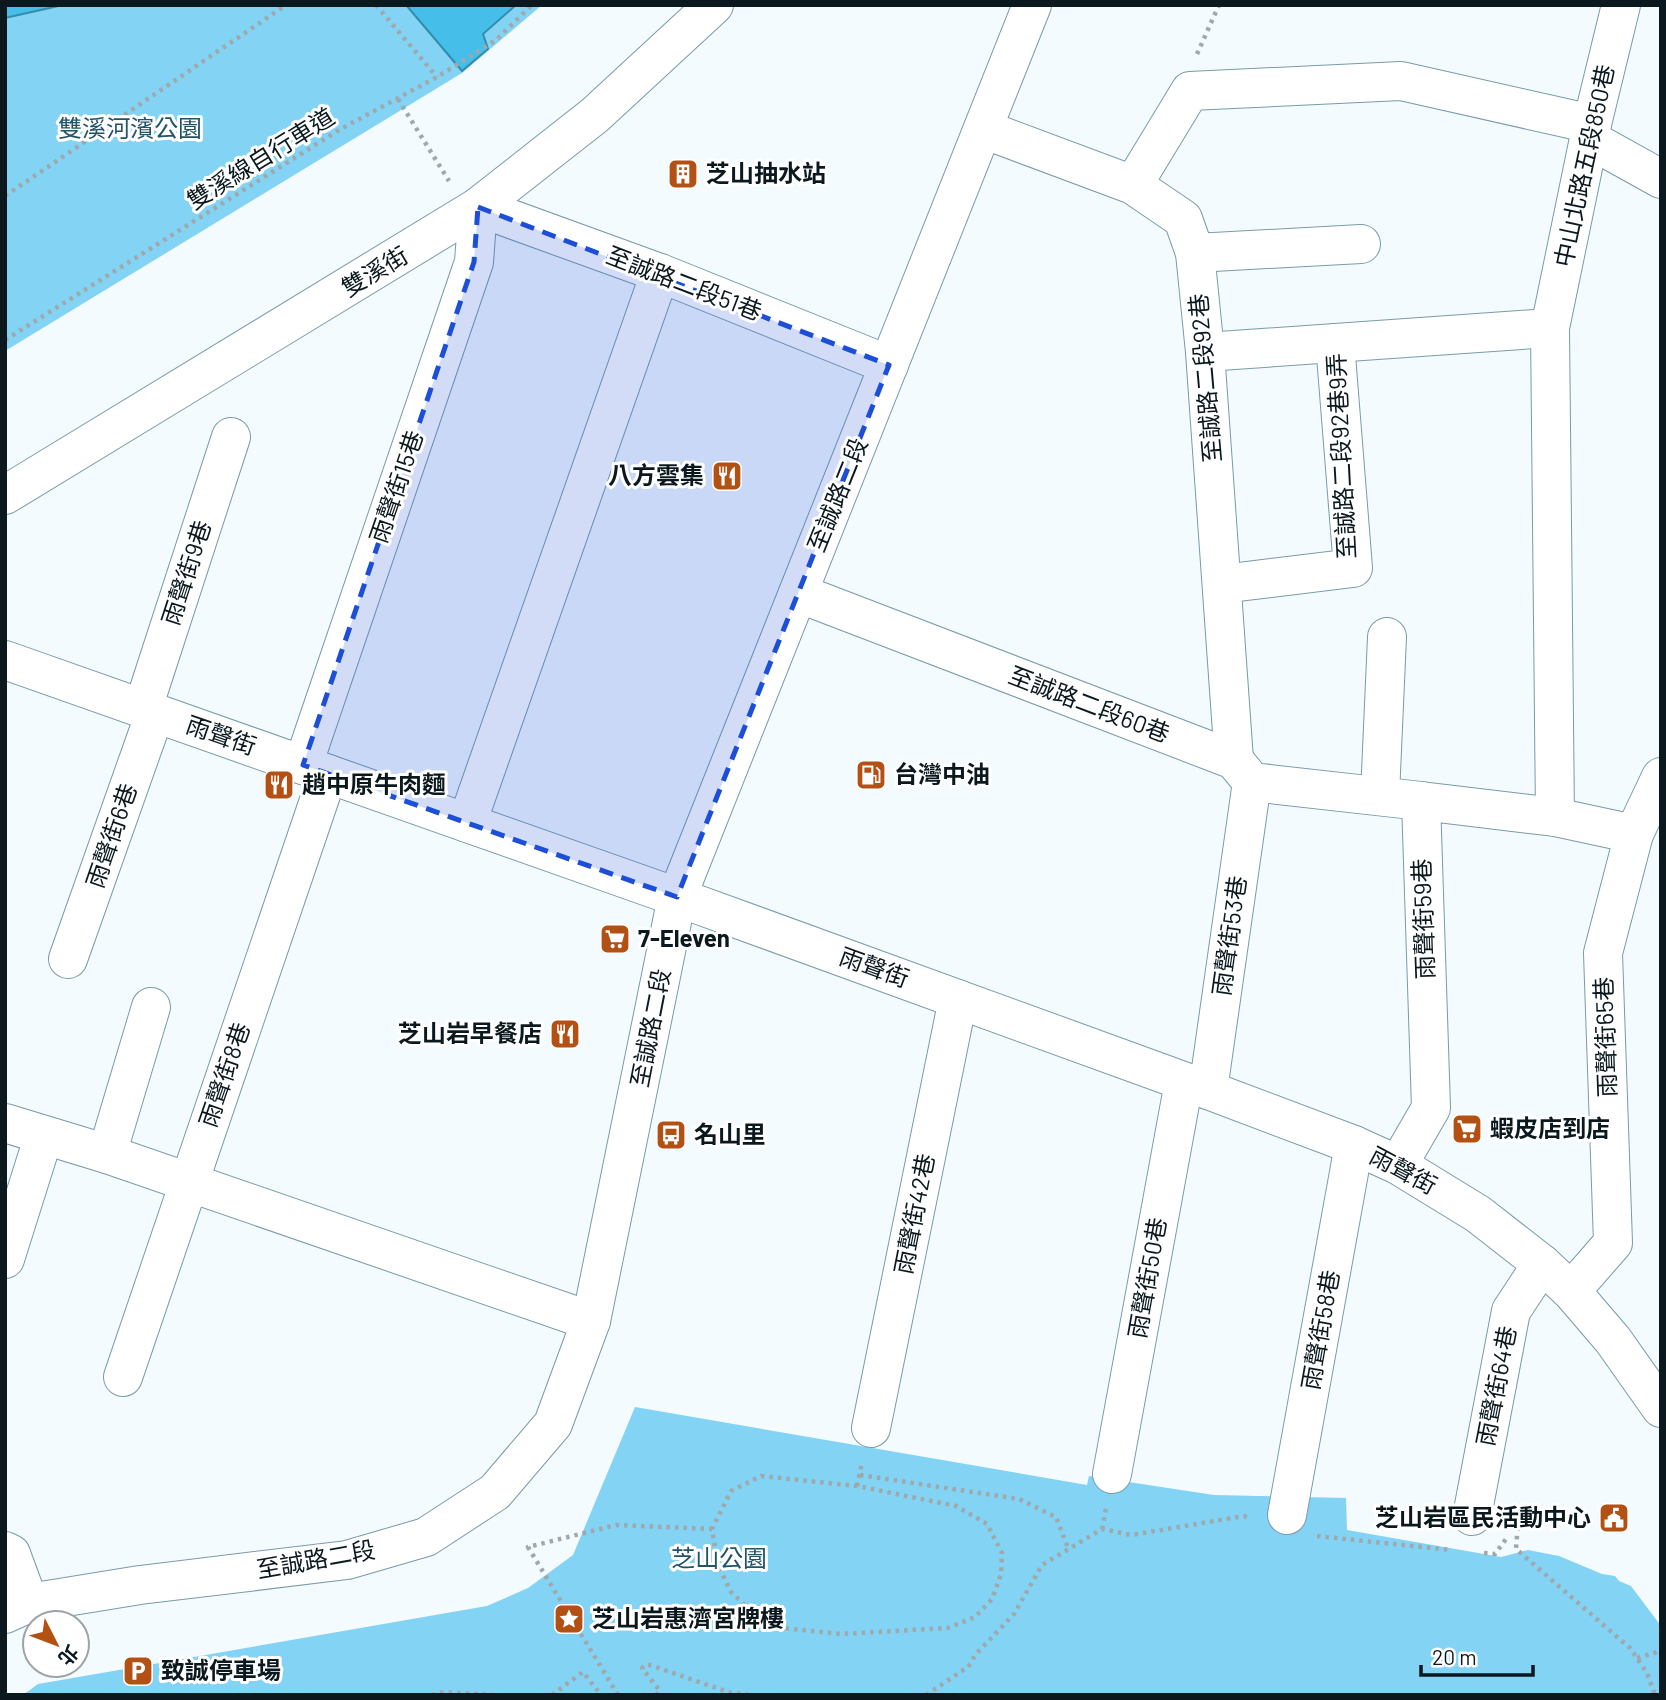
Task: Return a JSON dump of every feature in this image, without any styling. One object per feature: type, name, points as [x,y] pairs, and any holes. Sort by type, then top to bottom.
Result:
[{"type":"street","name":"雙溪街","points":[[5,495],[478,207],[595,115],[714,5]]},
{"type":"street","name":"至誠路二段","points":[[17,1609],[141,1585],[347,1560],[426,1537],[495,1492],[553,1424],[592,1321],[677,897],[1032,5]]},
{"type":"street","name":"中山北路五段850巷","points":[[1550,328],[1621,5]]},
{"type":"street","points":[[1133,185],[1190,91],[1401,80],[1591,132],[1661,178]]},
{"type":"street","name":"至誠路二段92巷","points":[[983,129],[1133,185],[1182,219],[1195,253],[1222,584],[1243,771]]},
{"type":"street","name":"至誠路二段51巷","points":[[478,207],[660,272],[890,365]]},
{"type":"street","name":"雨聲街15巷","points":[[315,769],[474,262],[478,207]]},
{"type":"street","points":[[1195,253],[1362,244]]},
{"type":"street","points":[[467,823],[660,272]]},
{"type":"street","points":[[1550,328],[1555,817]]},
{"type":"street","name":"至誠路二段92巷9弄","points":[[1205,352],[1550,328]]},
{"type":"street","name":"至誠路二段92巷9弄","points":[[1222,584],[1353,568],[1335,342]]},
{"type":"street","name":"雨聲街9巷","points":[[149,710],[231,437]]},
{"type":"street","name":"至誠路二段60巷","points":[[798,593],[1243,771],[1421,801]]},
{"type":"street","points":[[1380,795],[1387,636]]},
{"type":"street","name":"雨聲街","points":[[5,660],[677,897],[1354,1145],[1398,1165],[1478,1214],[1542,1264],[1571,1291],[1613,1340],[1661,1408]]},
{"type":"street","name":"雨聲街6巷","points":[[68,959],[149,710]]},
{"type":"street","name":"雨聲街8巷","points":[[123,1377],[188,1182],[315,769]]},
{"type":"street","name":"雨聲街53巷","points":[[1196,1086],[1243,771]]},
{"type":"street","name":"雨聲街65巷","points":[[1571,1291],[1613,1243],[1604,953],[1634,834],[1661,777]]},
{"type":"street","points":[[1421,801],[1555,817],[1634,834]]},
{"type":"street","name":"雨聲街59巷","points":[[1398,1165],[1431,1108],[1421,801]]},
{"type":"street","name":"雨聲街42巷","points":[[871,1428],[958,999]]},
{"type":"street","points":[[107,1154],[151,1007]]},
{"type":"street","name":"雨聲街50巷","points":[[1112,1474],[1196,1086]]},
{"type":"street","points":[[5,1123],[107,1154],[592,1321]]},
{"type":"street","points":[[5,1259],[44,1135]]},
{"type":"street","name":"雨聲街58巷","points":[[1285,1523],[1354,1145]]},
{"type":"street","name":"雨聲街64巷","points":[[1491,1518],[1511,1311],[1542,1264]]},
{"type":"street","points":[[5,1550],[10,1553],[17,1609]]},
{"type":"path","points":[[5,197],[286,5]]},
{"type":"path","points":[[376,5],[437,77]]},
{"type":"path","name":"雙溪線自行車道","points":[[5,340],[339,130],[437,77],[496,40],[532,5]]},
{"type":"path","points":[[1190,91],[1188,72],[1219,5]]},
{"type":"path","points":[[398,99],[431,152]]},
{"type":"path","points":[[860,1475],[1019,1499],[1056,1517],[1068,1548]]},
{"type":"path","points":[[761,1476],[857,1486],[956,1506],[988,1524],[1002,1553],[1001,1574],[992,1599],[975,1617],[948,1628],[841,1634],[782,1628],[756,1616],[731,1592],[718,1565],[712,1530],[731,1491],[761,1476]]},
{"type":"path","points":[[1491,1518],[1510,1510],[1519,1510],[1516,1549],[1630,1648],[1647,1673],[1655,1695]]},
{"type":"path","points":[[926,1695],[968,1667],[976,1654],[1014,1614],[1042,1565],[1102,1529],[1130,1535],[1244,1516],[1454,1550]]},
{"type":"path","points":[[618,1695],[528,1547],[616,1525],[712,1530]]},
{"type":"path","points":[[1481,1552],[1495,1554],[1506,1539],[1508,1530]]},
{"type":"path","points":[[1637,1658],[1661,1651]]},
{"type":"path","points":[[656,1695],[660,1691],[642,1668],[647,1664],[731,1693],[755,1695]]},
{"type":"path","points":[[552,1695],[583,1672],[601,1695]]},
{"type":"path","points":[[432,1695],[444,1692],[494,1695]]},
{"type":"highlighted area","points":[[478,207],[889,365],[677,897],[303,765],[474,262]]},
{"type":"green space","name":"雙溪河濱公園","points":[[63,5],[406,5],[462,71],[483,35],[516,5],[542,5],[462,73],[5,351],[5,18]]},
{"type":"green space","name":"芝山公園","points":[[635,1407],[1087,1485],[1089,1476],[1214,1495],[1346,1498],[1347,1530],[1501,1557],[1528,1550],[1559,1556],[1602,1574],[1615,1576],[1619,1581],[1631,1586],[1661,1626],[1661,1695],[23,1695],[38,1684],[67,1679],[91,1679],[91,1675],[487,1606],[528,1588],[573,1555]]},
{"type":"shaded area","points":[[5,5],[63,5],[5,18]]},
{"type":"shaded area","points":[[406,5],[516,5],[483,34],[488,49],[462,71]]},
{"type":"place","name":"芝山抽水站","points":[[683,174]]},
{"type":"place","name":"八方雲集","points":[[727,476]]},
{"type":"place","name":"台灣中油","points":[[871,775]]},
{"type":"place","name":"趙中原牛肉麵","points":[[279,785]]},
{"type":"place","name":"7-Eleven","points":[[615,939]]},
{"type":"place","name":"芝山岩早餐店","points":[[565,1034]]},
{"type":"place","name":"蝦皮店到店","points":[[1467,1129]]},
{"type":"place","name":"名山里","points":[[671,1135]]},
{"type":"place","name":"芝山岩區民活動中心","points":[[1614,1518]]},
{"type":"place","name":"芝山岩惠濟宮牌樓","points":[[569,1619]]},
{"type":"place","name":"致誠停車場","points":[[138,1671]]}]
